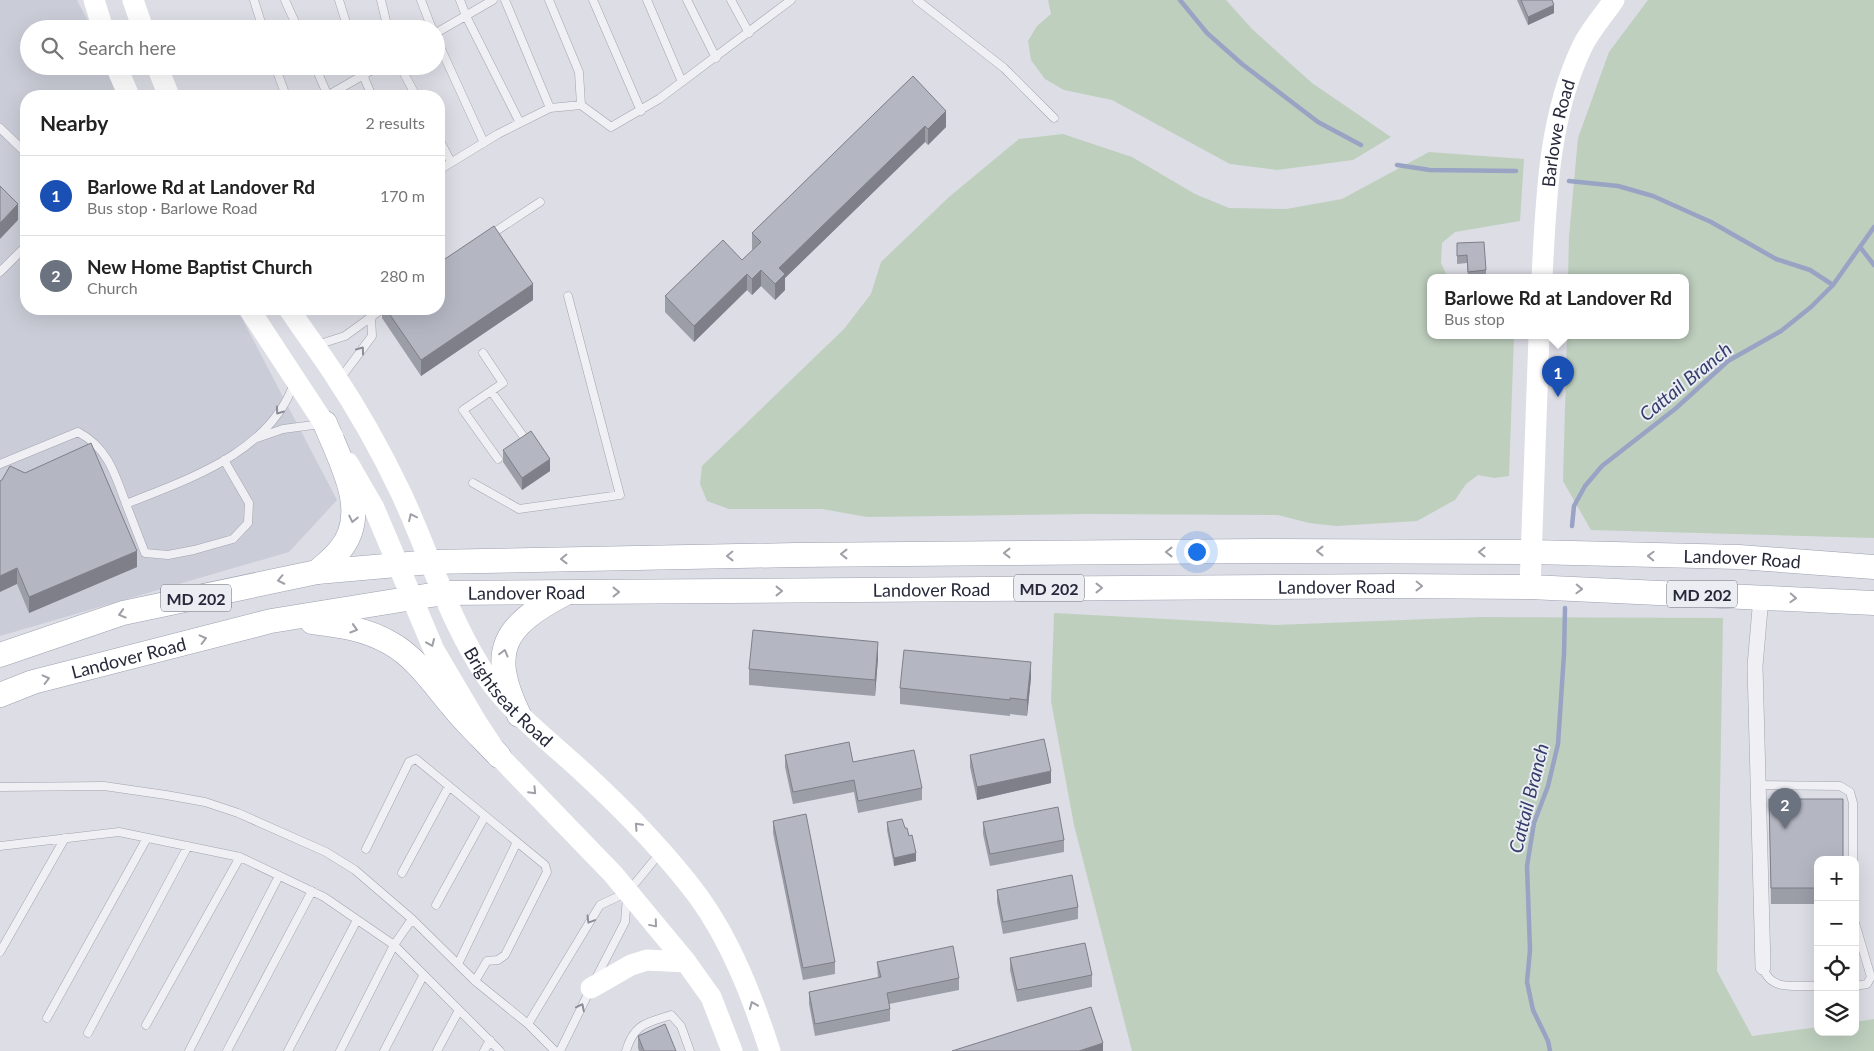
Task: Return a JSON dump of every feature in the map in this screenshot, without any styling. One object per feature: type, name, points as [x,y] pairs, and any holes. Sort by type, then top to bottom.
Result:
[{"type":"main road","points":[[317,572],[340,550],[347,540],[354,512],[352,491],[325,423]]},
{"type":"main road","name":"Landover Road","points":[[0,655],[123,614],[317,572],[432,562],[801,555],[1252,551],[1531,552],[1739,557],[1874,567]]},
{"type":"main road","name":"Landover Road","points":[[0,695],[33,682],[270,621],[444,593],[1393,586],[1530,587],[1874,603]]},
{"type":"main road","points":[[519,715],[506,689],[502,671],[504,650],[514,629],[529,614],[568,592]]},
{"type":"main road","points":[[270,621],[313,622],[346,626],[373,634],[392,644],[425,674],[455,710],[499,756]]},
{"type":"street","points":[[94,0],[100,20]]},
{"type":"street","points":[[133,0],[140,20]]},
{"type":"street","name":"Barlowe Road","points":[[1542,274],[1552,156],[1563,94],[1582,46],[1614,0]]},
{"type":"street","points":[[120,75],[126,90]]},
{"type":"street","points":[[161,75],[167,90]]},
{"type":"street","name":"Brightseat Road","points":[[253,315],[325,423],[374,508],[434,650],[451,682],[499,756],[628,892],[686,962],[712,998],[732,1051]]},
{"type":"street","name":"Brightseat Road","points":[[293,315],[338,380],[385,461],[475,657],[490,680],[519,715],[584,773],[662,852],[699,898],[718,928],[748,994],[770,1051]]},
{"type":"street","points":[[1530,587],[1539,339]]},
{"type":"street","points":[[1761,597],[1755,666],[1763,967]]},
{"type":"street","points":[[590,988],[630,965],[647,960],[686,962]]},
{"type":"lane","points":[[254,0],[260,20]]},
{"type":"lane","points":[[284,0],[294,20]]},
{"type":"lane","points":[[339,0],[345,20]]},
{"type":"lane","points":[[381,0],[386,20]]},
{"type":"lane","points":[[422,0],[429,20]]},
{"type":"lane","points":[[460,0],[466,16],[520,123]]},
{"type":"lane","points":[[445,28],[493,0]]},
{"type":"lane","points":[[506,0],[550,108]]},
{"type":"lane","points":[[549,0],[579,72],[581,105]]},
{"type":"lane","points":[[594,0],[641,111]]},
{"type":"lane","points":[[647,0],[682,82]]},
{"type":"lane","points":[[687,0],[716,58]]},
{"type":"lane","points":[[731,0],[749,33]]},
{"type":"lane","points":[[775,0],[780,9]]},
{"type":"lane","points":[[445,166],[550,108],[581,105],[611,127],[641,111],[716,58],[791,0]]},
{"type":"lane","points":[[917,0],[1004,68],[1054,118]]},
{"type":"lane","points":[[445,58],[484,143]]},
{"type":"lane","points":[[278,75],[284,90]]},
{"type":"lane","points":[[319,75],[325,90]]},
{"type":"lane","points":[[405,75],[413,90]]},
{"type":"lane","points":[[338,90],[362,76],[369,90]]},
{"type":"lane","points":[[0,128],[20,147]]},
{"type":"lane","points":[[445,150],[451,162]]},
{"type":"lane","points":[[485,238],[540,202]]},
{"type":"lane","points":[[0,272],[20,252]]},
{"type":"lane","points":[[473,484],[519,509],[620,495],[568,296]]},
{"type":"lane","points":[[316,346],[344,336],[371,316]]},
{"type":"lane","points":[[338,380],[372,336],[371,316]]},
{"type":"lane","points":[[483,353],[503,383],[463,410],[498,459]]},
{"type":"lane","points":[[126,504],[189,479],[224,460],[255,438],[280,411],[290,396],[296,379]]},
{"type":"lane","points":[[491,391],[526,440]]},
{"type":"lane","points":[[255,438],[283,429],[325,423]]},
{"type":"lane","points":[[0,464],[78,432],[92,440],[112,466],[145,553],[168,555],[234,539],[248,523],[249,503],[224,460]]},
{"type":"lane","points":[[366,849],[409,762],[416,759],[545,865],[547,872],[505,955],[498,960],[487,961],[474,981]]},
{"type":"lane","points":[[1758,785],[1840,786],[1850,792],[1853,803],[1853,856]]},
{"type":"lane","points":[[0,787],[104,786],[206,802],[238,813],[326,852],[355,870],[412,919],[474,981],[528,1024],[554,1051]]},
{"type":"lane","points":[[402,873],[449,786]]},
{"type":"lane","points":[[436,905],[485,816]]},
{"type":"lane","points":[[0,846],[119,832],[240,857],[312,891],[394,945],[422,976],[500,1051]]},
{"type":"lane","points":[[0,952],[65,838]]},
{"type":"lane","points":[[47,1018],[147,838]]},
{"type":"lane","points":[[458,964],[517,842]]},
{"type":"lane","points":[[88,1033],[188,846]]},
{"type":"lane","points":[[528,1024],[600,905],[628,892],[662,852]]},
{"type":"lane","points":[[146,1024],[240,857]]},
{"type":"lane","points":[[189,1051],[279,876]]},
{"type":"lane","points":[[227,1051],[312,891]]},
{"type":"lane","points":[[560,1051],[590,988],[625,922],[628,892]]},
{"type":"lane","points":[[340,1051],[394,945],[412,919]]},
{"type":"lane","points":[[288,1051],[357,920]]},
{"type":"lane","points":[[1859,936],[1871,977],[1867,984],[1859,985]]},
{"type":"lane","points":[[1763,967],[1766,977],[1776,985],[1814,986]]},
{"type":"lane","points":[[384,1051],[422,976]]},
{"type":"lane","points":[[436,1051],[459,1010]]},
{"type":"lane","points":[[626,1051],[630,1038],[642,1024],[671,1015],[681,1026],[690,1051]]},
{"type":"lane","points":[[484,1051],[490,1040]]},
{"type":"shaded area","points":[[0,0],[77,0],[87,20],[20,20],[20,75],[116,75],[124,90],[20,90],[20,315],[240,315],[337,500],[289,552],[0,636]]},
{"type":"green space","points":[[1048,0],[1226,0],[1252,29],[1312,83],[1391,137],[1353,160],[1277,170],[1230,164],[1112,100],[1064,90],[1045,79],[1031,60],[1028,41],[1037,26],[1051,14]]},
{"type":"green space","points":[[1648,0],[1874,0],[1874,538],[1591,530],[1563,481],[1567,339],[1689,339],[1689,274],[1568,274],[1569,237],[1578,138],[1609,52]]},
{"type":"green space","points":[[1063,134],[1132,157],[1195,194],[1229,208],[1286,209],[1342,199],[1429,152],[1524,159],[1520,221],[1455,232],[1442,243],[1441,263],[1446,274],[1427,274],[1427,339],[1514,339],[1509,476],[1494,478],[1478,475],[1466,484],[1455,500],[1417,521],[1336,526],[1309,523],[1278,515],[1087,514],[867,517],[822,509],[729,509],[707,501],[700,484],[702,466],[844,329],[871,294],[881,262],[949,197],[1019,139]]},
{"type":"green space","points":[[1054,613],[1276,625],[1480,617],[1723,618],[1717,971],[1752,1036],[1814,1028],[1814,1036],[1859,1036],[1859,1021],[1874,1019],[1874,1051],[1132,1051],[1074,825],[1051,701]]},
{"type":"building","points":[[1521,0],[1552,0],[1554,5],[1528,17]]},
{"type":"building","points":[[913,76],[946,111],[928,129],[925,126],[779,268],[785,274],[775,284],[761,270],[752,279],[747,274],[694,326],[665,296],[723,240],[742,260],[761,242],[752,233]]},
{"type":"building","points":[[0,186],[18,204],[0,223]]},
{"type":"building","points":[[494,226],[533,284],[421,360],[390,315],[445,315],[445,259]]},
{"type":"building","points":[[1484,242],[1486,270],[1468,272],[1467,255],[1457,256],[1457,243]]},
{"type":"building","points":[[531,431],[550,459],[522,478],[503,450]]},
{"type":"building","points":[[91,443],[137,551],[29,597],[17,568],[0,576],[0,481],[10,466],[25,473]]},
{"type":"building","points":[[753,630],[878,642],[875,680],[749,669]]},
{"type":"building","points":[[904,650],[1031,662],[1027,700],[1010,698],[1010,700],[900,688]]},
{"type":"building","points":[[1044,739],[1051,771],[977,787],[970,755]]},
{"type":"building","points":[[849,742],[853,762],[914,750],[922,788],[858,801],[854,780],[793,792],[785,755]]},
{"type":"building","points":[[1769,799],[1843,799],[1843,856],[1814,856],[1814,888],[1771,888]]},
{"type":"building","points":[[1058,807],[1064,840],[990,854],[983,822]]},
{"type":"building","points":[[806,814],[835,962],[803,968],[773,821]]},
{"type":"building","points":[[902,819],[909,836],[912,835],[916,853],[894,858],[887,822]]},
{"type":"building","points":[[1072,875],[1078,907],[1003,922],[997,890]]},
{"type":"building","points":[[1085,943],[1092,975],[1017,990],[1010,958]]},
{"type":"building","points":[[953,946],[959,978],[887,993],[890,1009],[815,1024],[809,992],[881,977],[877,962]]},
{"type":"building","points":[[1091,1007],[1103,1043],[1079,1051],[952,1051]]},
{"type":"building","points":[[665,1024],[676,1051],[644,1051],[638,1036]]},
{"type":"waterway","points":[[1180,0],[1207,33],[1242,64],[1318,122],[1361,145]]},
{"type":"waterway","points":[[1397,165],[1430,170],[1516,171]]},
{"type":"waterway","points":[[1569,181],[1618,186],[1653,196],[1711,222],[1776,259],[1810,270],[1833,285]]},
{"type":"waterway","name":"Cattail Branch","points":[[1572,526],[1574,506],[1585,486],[1602,466],[1675,409],[1728,361],[1781,331],[1811,307],[1833,285],[1874,227]]},
{"type":"waterway","points":[[1860,247],[1874,265]]},
{"type":"waterway","name":"Cattail Branch","points":[[1550,1051],[1548,1041],[1533,1010],[1527,982],[1530,950],[1527,866],[1534,823],[1548,786],[1558,744],[1565,608]]},
{"type":"place","name":"Barlowe Rd at Landover Rd","points":[[1558,397]]},
{"type":"place","name":"New Home Baptist Church","points":[[1785,829]]}]
